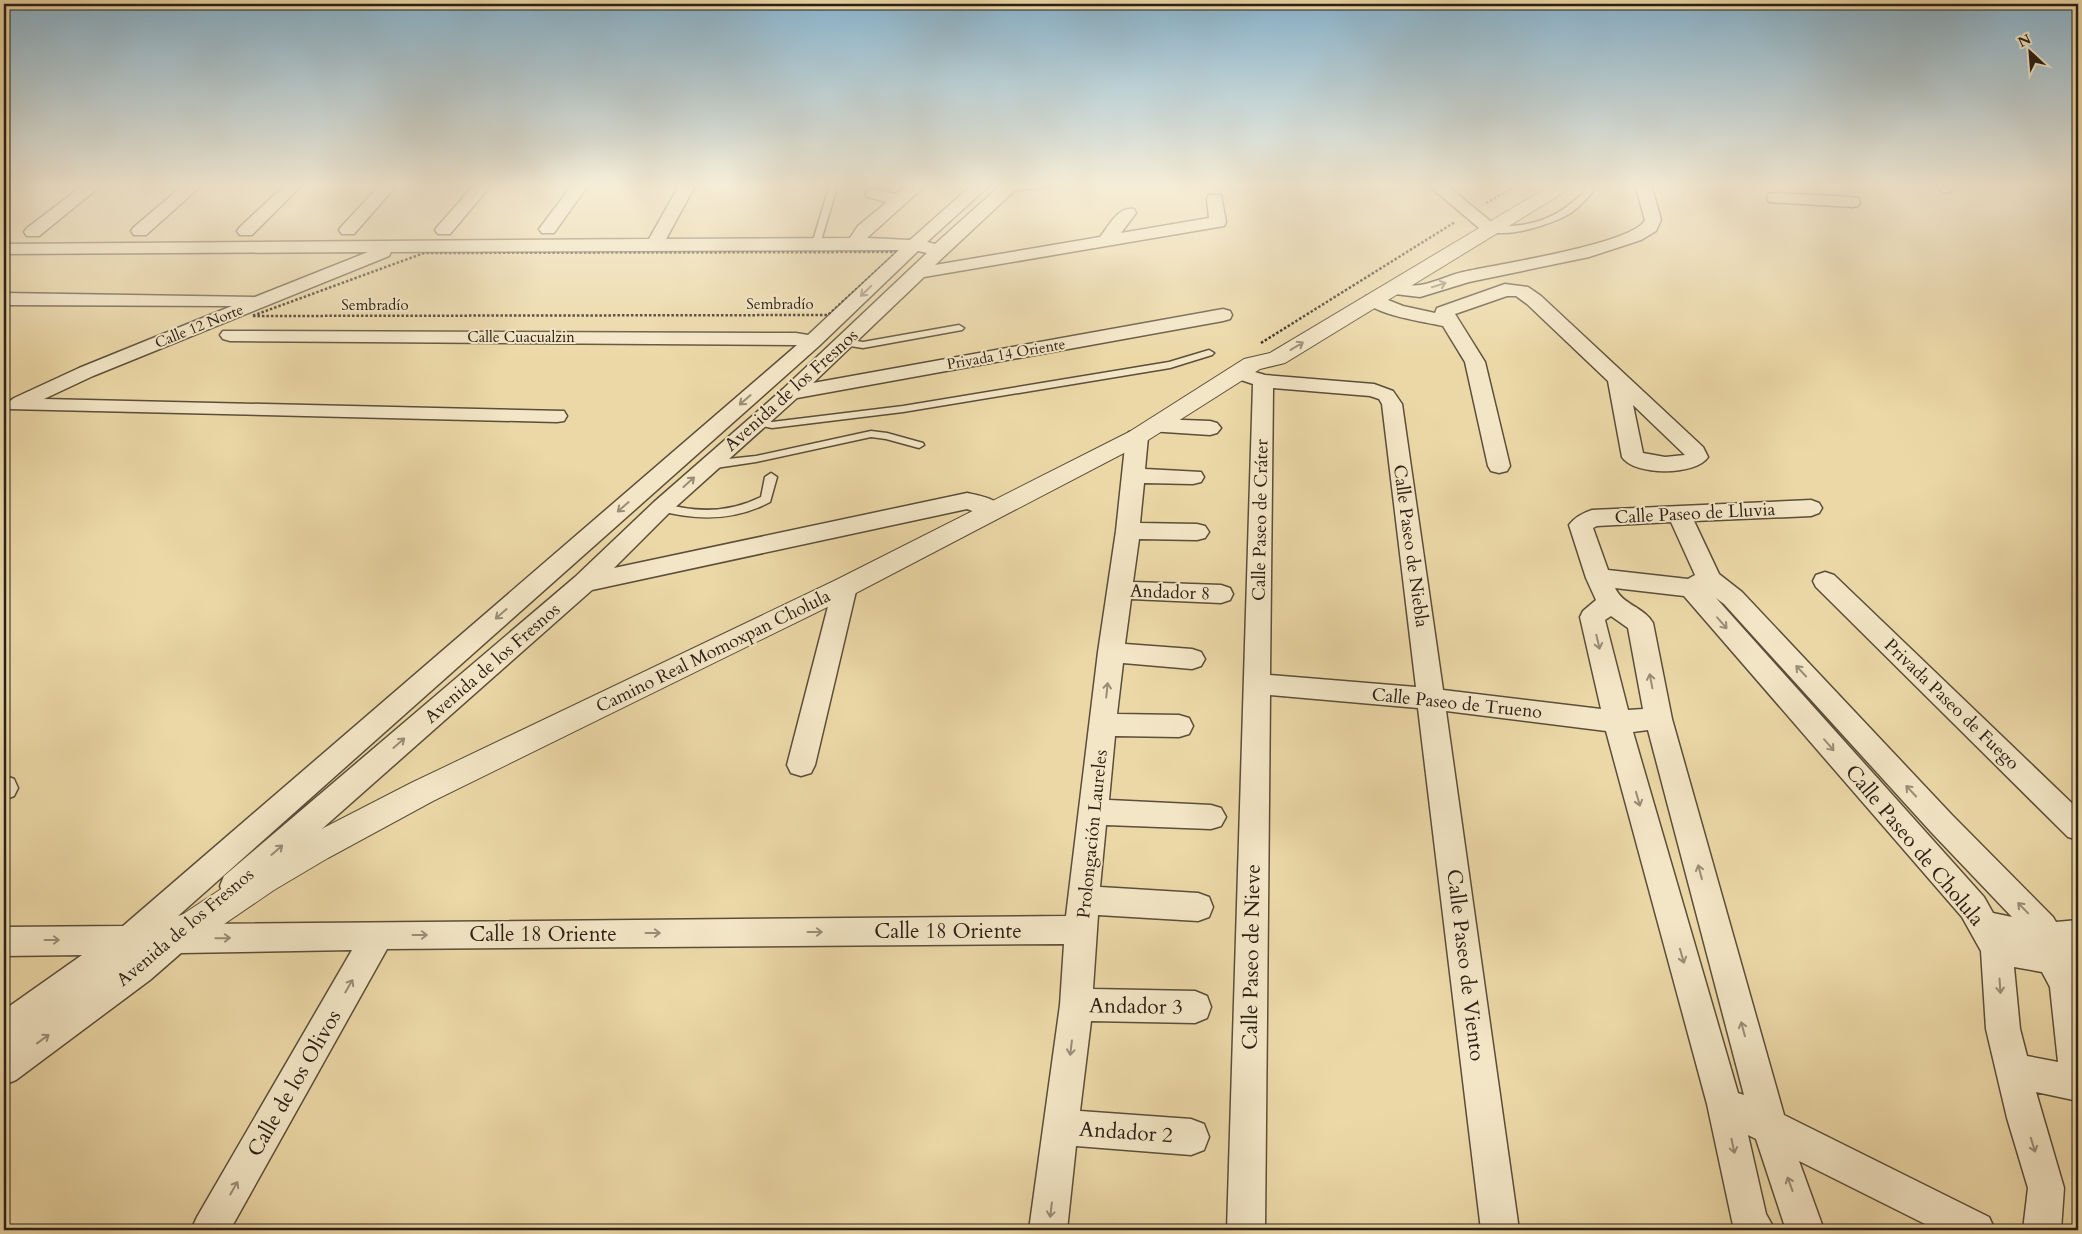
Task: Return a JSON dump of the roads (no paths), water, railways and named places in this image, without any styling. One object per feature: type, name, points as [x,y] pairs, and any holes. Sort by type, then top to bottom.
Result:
[{"type":"street","name":"Avenida de los Fresnos","points":[[4,1030],[129,940],[812,342],[918,242]]},
{"type":"street","name":"Avenida de los Fresnos","points":[[4,1068],[139,969],[584,583],[662,507],[790,393],[918,273],[948,242]]},
{"type":"street","points":[[918,273],[1103,242]]},
{"type":"street","points":[[1252,373],[1264,347],[1453,242]]},
{"type":"street","points":[[1252,373],[1382,294],[1458,242]]},
{"type":"street","points":[[1382,294],[1420,291],[1465,277],[1583,253],[1618,242]]},
{"type":"street","points":[[4,249],[855,243],[914,245],[939,250]]},
{"type":"street","name":"Calle 12 Norte","points":[[10,407],[86,372],[255,309],[397,246]]},
{"type":"street","points":[[1382,294],[1397,310],[1447,317],[1504,290],[1521,291],[1534,300],[1618,379]]},
{"type":"street","points":[[4,300],[255,309]]},
{"type":"street","name":"Privada 14 Oriente","points":[[790,393],[1223,316]]},
{"type":"street","points":[[1447,317],[1475,362],[1499,466]]},
{"type":"street","name":"Calle Cuacualzin","points":[[230,334],[776,338],[812,342]]},
{"type":"street","name":"Calle Paseo de Niebla","points":[[1252,373],[1374,390],[1386,395],[1392,404],[1432,699]]},
{"type":"street","name":"Camino Real Momoxpan Cholula","points":[[174,939],[262,880],[316,848],[422,792],[845,587],[1146,432],[1252,373]]},
{"type":"street","name":"Calle Paseo de Cráter","points":[[1252,373],[1256,684]]},
{"type":"street","points":[[10,407],[557,416]]},
{"type":"street","points":[[1146,432],[1210,428]]},
{"type":"street","name":"Prolongación Laureles","points":[[1048,1230],[1076,1005],[1083,915],[1111,652],[1128,530],[1132,476],[1146,432]]},
{"type":"street","points":[[1132,476],[1192,477]]},
{"type":"street","points":[[584,583],[967,501],[981,504],[992,511]]},
{"type":"street","name":"Calle Paseo de Lluvia","points":[[1604,591],[1581,525],[1592,518],[1811,508]]},
{"type":"street","name":"Calle Paseo de Cholula","points":[[1679,514],[1700,583],[1973,907],[1991,937],[2003,1029],[2046,1188],[2042,1230]]},
{"type":"street","points":[[1128,530],[1197,532]]},
{"type":"street","name":"Privada Paseo de Fuego","points":[[1825,581],[2078,828]]},
{"type":"street","points":[[1604,591],[1700,583]]},
{"type":"street","name":"Calle Paseo de Cholula","points":[[1700,583],[1733,598],[1942,824],[2042,927],[2059,953],[2066,986],[2078,1083]]},
{"type":"street","points":[[801,766],[845,587]]},
{"type":"street","name":"Andador 8","points":[[1119,590],[1221,594]]},
{"type":"street","points":[[1604,591],[1640,623],[1658,719],[1770,1127],[1805,1230]]},
{"type":"street","points":[[1604,591],[1592,617],[1617,722],[1724,1104],[1750,1224],[1756,1230]]},
{"type":"street","points":[[1111,652],[1192,660]]},
{"type":"street","name":"Calle Paseo de Trueno","points":[[1256,684],[1432,699],[1617,722],[1658,719]]},
{"type":"street","name":"Calle Paseo de Nieve","points":[[1246,1230],[1256,684]]},
{"type":"street","name":"Calle Paseo de Viento","points":[[1432,699],[1500,1230]]},
{"type":"street","points":[[1104,726],[1179,726]]},
{"type":"street","points":[[1094,812],[1211,817]]},
{"type":"street","name":"Calle 18 Oriente","points":[[4,940],[129,940],[378,935],[1083,915],[1198,908]]},
{"type":"street","points":[[1991,937],[2059,953],[2078,934]]},
{"type":"street","name":"Calle de los Olivos","points":[[210,1230],[378,935]]},
{"type":"street","name":"Andador 3","points":[[1076,1005],[1195,1007]]},
{"type":"street","points":[[2013,1070],[2078,1083]]},
{"type":"street","points":[[1724,1104],[1976,1230]]},
{"type":"street","name":"Andador 2","points":[[1061,1128],[1191,1137]]},
{"type":"lane","points":[[844,342],[863,345],[959,328]]},
{"type":"lane","points":[[757,422],[772,425],[904,409],[1170,365],[1209,353]]},
{"type":"lane","points":[[709,464],[756,459],[872,434],[919,445]]},
{"type":"lane","points":[[662,507],[679,512],[733,512],[754,506],[766,499],[771,477]]}]
